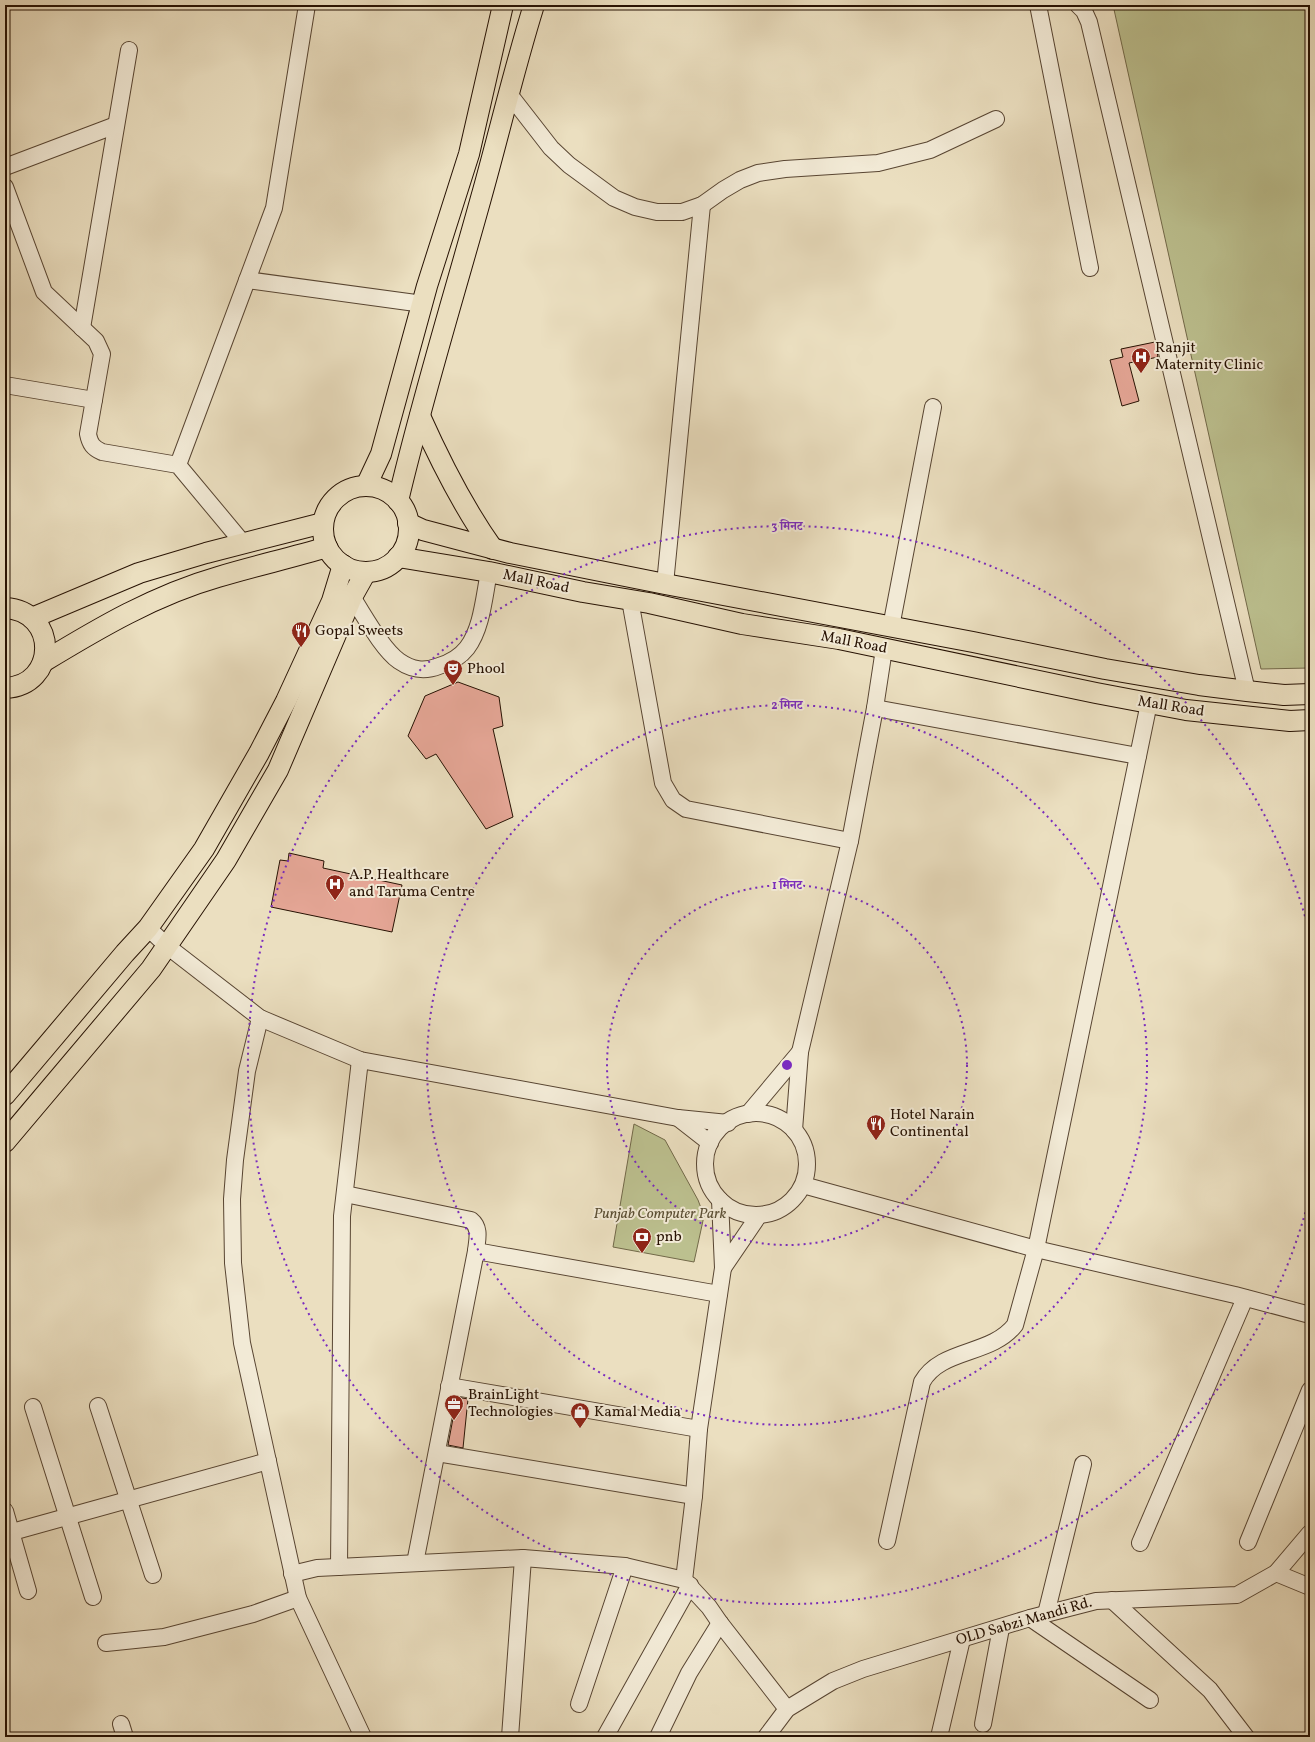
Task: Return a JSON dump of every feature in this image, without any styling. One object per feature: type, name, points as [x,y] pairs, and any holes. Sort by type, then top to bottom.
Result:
[{"type":"main road","points":[[366,486],[381,454],[423,304],[469,154],[503,5]]},
{"type":"main road","points":[[398,501],[420,416],[534,5]]},
{"type":"main road","points":[[420,416],[450,482],[476,526],[493,549]]},
{"type":"main road","points":[[366,486],[378,488],[389,493],[398,501],[405,511],[408,523],[408,535],[405,547],[398,557],[389,565],[378,570],[366,572],[354,570],[343,565],[334,557],[327,547],[324,535],[324,523],[327,512],[338,497],[354,488],[366,486]]},
{"type":"main road","points":[[32,618],[139,573],[243,543],[324,523]]},
{"type":"main road","name":"Mall Road","points":[[408,523],[423,530],[493,549],[665,584],[973,642],[1105,670],[1247,691],[1284,695],[1310,694]]},
{"type":"main road","points":[[43,662],[127,614],[183,589],[218,577],[292,558],[327,547]]},
{"type":"main road","name":"Mall Road","points":[[398,557],[489,572],[742,624],[839,639],[1186,710],[1290,721],[1310,720]]},
{"type":"main road","points":[[5,1095],[125,953],[148,928],[204,849],[259,753],[286,701],[332,601],[343,565]]},
{"type":"main road","points":[[5,1142],[151,969],[226,860],[278,770],[352,597],[366,572]]},
{"type":"main road","points":[[5,608],[16,609],[32,618],[38,625],[44,638],[45,652],[43,662],[36,674],[25,683],[5,688]]},
{"type":"street","points":[[178,466],[274,208],[307,5]]},
{"type":"street","points":[[1038,5],[1090,268]]},
{"type":"street","points":[[1078,5],[1084,11],[1089,22],[1247,691]]},
{"type":"street","points":[[82,328],[129,50]]},
{"type":"street","points":[[509,94],[551,148],[574,169],[614,198],[635,207],[657,212],[682,212],[702,205],[740,180],[758,173],[785,169],[878,163],[906,157],[930,150],[996,119]]},
{"type":"street","points":[[5,167],[116,125]]},
{"type":"street","points":[[5,187],[44,292],[96,341],[102,354],[88,434],[89,441],[94,449],[102,452],[178,466],[243,543]]},
{"type":"street","points":[[665,584],[702,205]]},
{"type":"street","points":[[247,280],[423,304]]},
{"type":"street","points":[[5,385],[94,400]]},
{"type":"street","points":[[891,627],[932,407]]},
{"type":"street","points":[[352,597],[389,652],[398,661],[412,669],[428,671],[456,658],[467,648],[478,625],[489,572]]},
{"type":"street","points":[[630,600],[663,782],[673,800],[686,809],[850,841]]},
{"type":"street","points":[[794,1130],[800,1052],[850,841],[875,708],[884,649]]},
{"type":"street","points":[[887,1541],[922,1382],[927,1373],[935,1366],[953,1357],[996,1341],[1009,1333],[1015,1325],[1036,1249],[1149,703]]},
{"type":"street","points":[[875,708],[1138,756]]},
{"type":"street","points":[[148,928],[167,946],[260,1018],[360,1060],[678,1118],[728,1123]]},
{"type":"street","points":[[260,1018],[247,1071],[234,1160],[232,1199],[232,1263],[242,1343],[298,1598],[363,1737]]},
{"type":"street","points":[[748,1114],[800,1052]]},
{"type":"street","points":[[339,1567],[342,1216],[360,1060]]},
{"type":"street","points":[[748,1114],[765,1114],[780,1119],[794,1130],[805,1149],[807,1167],[803,1185],[793,1200],[777,1211],[759,1215],[744,1214],[728,1207],[720,1200],[710,1186],[705,1165],[710,1143],[720,1129],[728,1123],[734,1118],[748,1114]]},
{"type":"street","points":[[678,1118],[710,1143]]},
{"type":"street","points":[[803,1185],[1036,1249],[1245,1298],[1310,1315]]},
{"type":"street","points":[[345,1194],[471,1220],[476,1224],[478,1230],[476,1251],[415,1563]]},
{"type":"street","points":[[605,1737],[687,1582],[699,1429],[723,1268],[720,1200]]},
{"type":"street","points":[[723,1268],[759,1215]]},
{"type":"street","points":[[476,1251],[719,1294]]},
{"type":"street","points":[[1140,1543],[1245,1298]]},
{"type":"street","points":[[449,1386],[699,1429]]},
{"type":"street","points":[[1248,1542],[1310,1390]]},
{"type":"street","points":[[98,1406],[153,1575]]},
{"type":"street","points":[[33,1407],[94,1596]]},
{"type":"street","points":[[437,1453],[694,1496]]},
{"type":"street","points":[[9,1533],[268,1460]]},
{"type":"street","points":[[1046,1614],[1083,1464]]},
{"type":"street","points":[[5,1511],[9,1533],[28,1591]]},
{"type":"street","name":"OLD Sabzi Mandi Rd.","points":[[766,1737],[787,1709],[839,1678],[863,1669],[1030,1618],[1096,1601],[1237,1595],[1276,1573],[1310,1533]]},
{"type":"street","points":[[292,1574],[317,1568],[523,1558],[625,1566],[687,1582],[709,1607],[787,1709]]},
{"type":"street","points":[[510,1737],[523,1558]]},
{"type":"street","points":[[579,1704],[625,1566]]},
{"type":"street","points":[[1276,1573],[1310,1587]]},
{"type":"street","points":[[106,1644],[164,1636],[253,1614],[298,1598]]},
{"type":"street","points":[[1112,1600],[1210,1690],[1246,1737]]},
{"type":"street","points":[[1030,1618],[1150,1700]]},
{"type":"street","points":[[658,1737],[689,1673],[720,1623]]},
{"type":"street","points":[[983,1724],[1001,1628]]},
{"type":"street","points":[[939,1737],[962,1639]]},
{"type":"green space","points":[[1113,5],[1310,5],[1310,668],[1261,669]]},
{"type":"green space","name":"Punjab Computer Park","points":[[634,1124],[665,1140],[698,1200],[704,1216],[694,1262],[613,1247]]},
{"type":"building","points":[[1155,342],[1158,357],[1129,363],[1139,401],[1122,406],[1110,360],[1123,357],[1121,349]]},
{"type":"building","points":[[458,682],[499,697],[503,726],[493,729],[513,817],[486,829],[436,754],[426,759],[408,736],[425,696]]},
{"type":"building","points":[[289,853],[324,861],[323,868],[402,885],[392,932],[271,907],[280,860],[288,861]]},
{"type":"building","points":[[457,1397],[468,1399],[463,1448],[448,1445]]},
{"type":"place","name":"Ranjit Maternity Clinic","points":[[1141,374]]},
{"type":"place","name":"Gopal Sweets","points":[[301,648]]},
{"type":"place","name":"Phool","points":[[453,686]]},
{"type":"place","name":"A.P. Healthcare and Taruma Centre","points":[[335,901]]},
{"type":"place","name":"Hotel Narain Continental","points":[[876,1141]]},
{"type":"place","name":"pnb","points":[[642,1254]]},
{"type":"place","name":"BrainLight Technologies","points":[[454,1421]]},
{"type":"place","name":"Kamal Media","points":[[580,1429]]}]
